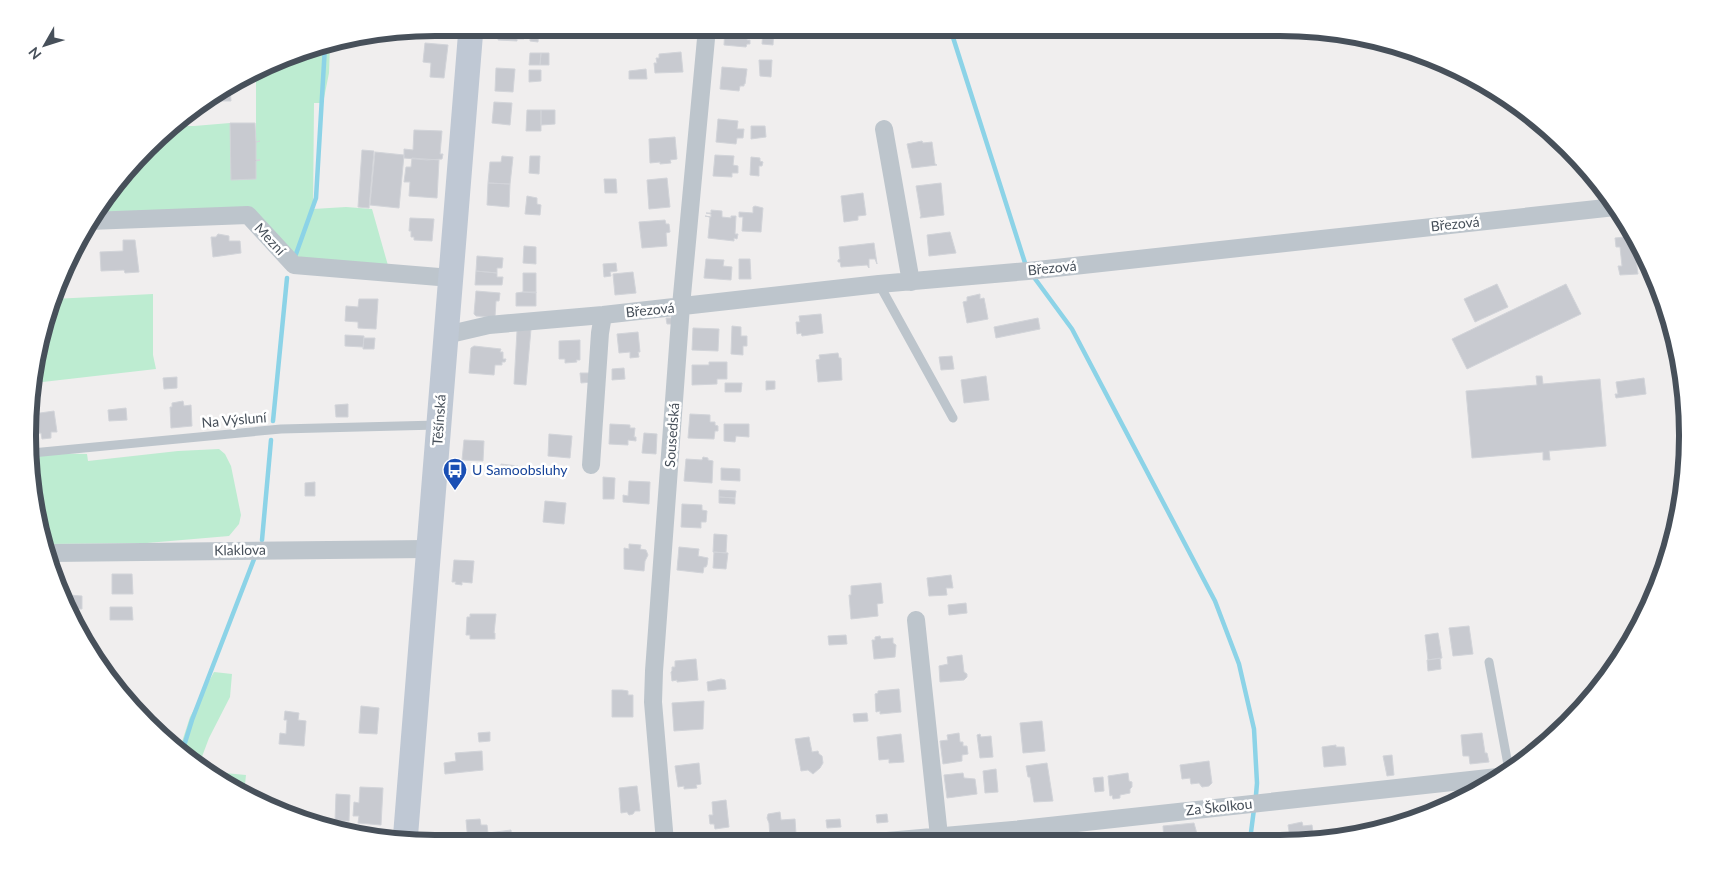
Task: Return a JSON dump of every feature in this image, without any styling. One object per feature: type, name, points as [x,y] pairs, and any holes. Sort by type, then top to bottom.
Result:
[{"type":"main road","name":"Těšínská","points":[[406,834],[470,36]]},
{"type":"street","name":"Sousedská","points":[[664,835],[653,702],[655,662],[682,306],[707,36]]},
{"type":"street","points":[[884,129],[911,282]]},
{"type":"street","name":"Březová","points":[[446,326],[489,325],[880,284],[1028,271],[1607,208]]},
{"type":"street","name":"Mezní","points":[[99,222],[248,215],[294,265],[451,278]]},
{"type":"street","points":[[591,465],[603,314]]},
{"type":"street","name":"Klaklova","points":[[54,553],[429,548]]},
{"type":"street","points":[[916,620],[939,835]]},
{"type":"street","name":"Za Školkou","points":[[951,835],[1013,830],[1483,779]]},
{"type":"lane","points":[[880,284],[953,418]]},
{"type":"lane","name":"Na Výsluní","points":[[37,453],[281,429],[439,425]]},
{"type":"lane","points":[[1489,662],[1508,762]]},
{"type":"green space","points":[[330,51],[329,73],[323,103],[314,103],[313,209],[346,207],[372,209],[389,269],[292,260],[249,211],[102,217],[135,172],[183,126],[230,123],[231,179],[256,179],[256,161],[260,160],[256,160],[256,79],[307,57]]},
{"type":"green space","points":[[153,294],[153,355],[156,369],[40,382],[50,332],[60,299]]},
{"type":"green space","points":[[219,449],[225,454],[231,466],[241,515],[239,524],[229,536],[147,543],[51,544],[44,513],[37,453],[87,454],[88,461],[178,451]]},
{"type":"green space","points":[[214,672],[232,674],[230,697],[209,738],[201,758],[181,744],[190,717]]},
{"type":"green space","points":[[223,773],[246,775],[245,786]]},
{"type":"building","points":[[498,36],[524,36],[524,39],[517,39],[517,41],[498,40]]},
{"type":"building","points":[[530,36],[538,36],[538,42],[530,41]]},
{"type":"building","points":[[725,36],[747,36],[747,40],[750,40],[750,44],[747,44],[746,47],[724,45]]},
{"type":"building","points":[[763,36],[774,36],[773,45],[762,44]]},
{"type":"building","points":[[425,43],[448,45],[444,78],[430,77],[431,63],[423,62]]},
{"type":"building","points":[[681,52],[683,72],[655,73],[654,63],[657,63],[656,58],[659,58],[659,54]]},
{"type":"building","points":[[530,53],[541,53],[540,65],[529,65]]},
{"type":"building","points":[[541,53],[549,53],[549,65],[540,65]]},
{"type":"building","points":[[759,60],[772,60],[771,77],[760,76]]},
{"type":"building","points":[[722,67],[747,69],[745,84],[740,86],[739,91],[720,89]]},
{"type":"building","points":[[496,68],[515,69],[513,92],[495,91]]},
{"type":"building","points":[[646,69],[647,79],[629,79],[629,71]]},
{"type":"building","points":[[529,70],[541,70],[541,81],[529,82]]},
{"type":"building","points":[[230,94],[231,101],[219,101]]},
{"type":"building","points":[[494,102],[512,103],[510,125],[492,123]]},
{"type":"building","points":[[527,110],[541,110],[541,131],[526,131]]},
{"type":"building","points":[[541,110],[555,110],[555,124],[541,125]]},
{"type":"building","points":[[718,119],[738,121],[737,129],[744,129],[743,138],[737,138],[736,144],[716,142]]},
{"type":"building","points":[[230,123],[255,123],[256,160],[260,160],[256,161],[256,179],[231,180]]},
{"type":"building","points":[[751,126],[765,126],[766,137],[751,139]]},
{"type":"building","points":[[414,130],[442,131],[440,154],[443,154],[442,159],[404,158],[404,149],[413,150]]},
{"type":"building","points":[[675,137],[677,159],[670,160],[671,163],[650,163],[649,139]]},
{"type":"building","points":[[922,141],[923,143],[932,142],[935,164],[937,165],[912,168],[907,144]]},
{"type":"building","points":[[362,150],[374,151],[369,208],[358,207]]},
{"type":"building","points":[[375,152],[404,155],[399,208],[370,205]]},
{"type":"building","points":[[715,155],[734,156],[733,165],[738,166],[738,173],[732,173],[732,177],[713,176]]},
{"type":"building","points":[[502,156],[513,157],[510,184],[488,183],[490,162],[501,162]]},
{"type":"building","points":[[530,156],[540,156],[539,174],[529,173]]},
{"type":"building","points":[[751,157],[760,158],[760,161],[763,162],[762,166],[759,166],[759,176],[750,175]]},
{"type":"building","points":[[412,158],[439,160],[437,198],[409,196],[410,182],[404,182],[406,167],[411,167]]},
{"type":"building","points":[[667,178],[670,207],[649,209],[647,180]]},
{"type":"building","points":[[604,179],[616,179],[617,193],[605,193]]},
{"type":"building","points":[[488,183],[510,184],[509,207],[487,205]]},
{"type":"building","points":[[941,183],[944,215],[920,218],[916,186]]},
{"type":"building","points":[[863,193],[866,215],[858,216],[858,220],[844,222],[841,196]]},
{"type":"building","points":[[527,196],[537,198],[537,204],[541,205],[540,215],[525,214]]},
{"type":"building","points":[[753,207],[763,208],[761,232],[742,231],[743,217],[739,217],[739,212],[753,213]]},
{"type":"building","points":[[711,210],[722,211],[722,217],[731,218],[731,216],[736,216],[735,234],[738,234],[737,239],[734,238],[734,241],[708,238],[710,217],[705,216],[711,217],[711,214],[706,213],[711,213]]},
{"type":"building","points":[[410,218],[434,219],[432,241],[414,240],[414,237],[411,237],[411,231],[409,231]]},
{"type":"building","points":[[665,220],[666,224],[669,224],[670,232],[666,233],[667,246],[642,248],[639,222]]},
{"type":"building","points":[[950,232],[956,253],[929,256],[927,235]]},
{"type":"building","points":[[218,234],[229,236],[229,241],[240,241],[241,253],[213,257],[211,237],[216,237]]},
{"type":"building","points":[[1625,237],[1635,254],[1638,274],[1620,275],[1618,266],[1622,266],[1620,247],[1616,247],[1615,238]]},
{"type":"building","points":[[123,240],[135,240],[139,272],[125,273],[124,270],[101,271],[100,252],[123,251]]},
{"type":"building","points":[[874,243],[877,264],[875,259],[869,259],[869,268],[867,265],[841,267],[840,262],[838,262],[840,259],[839,247]]},
{"type":"building","points":[[524,246],[536,247],[536,264],[523,263]]},
{"type":"building","points":[[477,256],[503,258],[502,268],[497,268],[497,273],[476,271]]},
{"type":"building","points":[[706,259],[724,260],[723,266],[732,267],[731,280],[704,278]]},
{"type":"building","points":[[739,259],[750,259],[751,279],[739,279]]},
{"type":"building","points":[[616,263],[617,271],[610,272],[611,276],[604,277],[603,264]]},
{"type":"building","points":[[476,271],[497,273],[497,277],[503,277],[502,285],[475,285]]},
{"type":"building","points":[[633,272],[636,293],[615,295],[613,274]]},
{"type":"building","points":[[523,273],[536,273],[536,293],[523,292]]},
{"type":"building","points":[[1497,284],[1508,307],[1475,322],[1464,299]]},
{"type":"building","points":[[1566,284],[1581,314],[1467,369],[1452,339]]},
{"type":"building","points":[[476,291],[500,293],[499,301],[496,301],[495,317],[476,316],[474,314]]},
{"type":"building","points":[[536,292],[536,306],[516,306],[516,293]]},
{"type":"building","points":[[980,294],[980,299],[984,298],[988,319],[967,323],[963,302],[967,301],[967,297]]},
{"type":"building","points":[[359,299],[378,299],[376,329],[358,328],[358,322],[345,321],[346,306],[358,307]]},
{"type":"building","points":[[821,314],[823,333],[802,336],[801,333],[797,334],[796,322],[800,322],[799,316]]},
{"type":"building","points":[[666,318],[672,318],[673,324],[667,324]]},
{"type":"building","points":[[1038,318],[1040,329],[996,338],[994,327]]},
{"type":"building","points":[[732,326],[741,327],[741,336],[747,336],[747,346],[743,346],[743,355],[731,354]]},
{"type":"building","points":[[693,328],[719,329],[718,351],[692,350]]},
{"type":"building","points":[[531,329],[526,385],[514,384],[517,331]]},
{"type":"building","points":[[638,332],[639,357],[630,358],[630,352],[619,353],[617,334]]},
{"type":"building","points":[[345,335],[364,336],[363,347],[345,346]]},
{"type":"building","points":[[364,338],[375,338],[374,349],[363,349]]},
{"type":"building","points":[[580,340],[580,360],[565,363],[565,359],[559,359],[559,341]]},
{"type":"building","points":[[474,346],[501,349],[500,352],[503,352],[503,359],[506,359],[505,362],[502,362],[502,365],[495,365],[494,375],[469,373],[471,348]]},
{"type":"building","points":[[838,353],[839,358],[841,358],[842,380],[818,382],[816,360],[820,359],[819,355]]},
{"type":"building","points":[[952,356],[954,369],[941,370],[939,357]]},
{"type":"building","points":[[709,362],[727,362],[727,379],[717,379],[717,384],[692,385],[692,365],[709,365]]},
{"type":"building","points":[[624,368],[625,379],[612,380],[612,369]]},
{"type":"building","points":[[580,373],[592,373],[592,382],[581,383]]},
{"type":"building","points":[[986,376],[989,400],[964,403],[961,380]]},
{"type":"building","points":[[1536,376],[1542,376],[1543,384],[1600,379],[1606,446],[1549,451],[1550,460],[1543,460],[1543,452],[1472,458],[1466,391],[1537,385]]},
{"type":"building","points":[[177,377],[177,388],[164,389],[163,378]]},
{"type":"building","points":[[1644,378],[1646,394],[1616,398],[1615,394],[1618,394],[1616,382]]},
{"type":"building","points":[[766,381],[775,381],[775,389],[766,390]]},
{"type":"building","points":[[725,383],[742,383],[741,392],[725,392]]},
{"type":"building","points":[[183,401],[184,406],[191,405],[192,426],[171,428],[170,407],[172,407],[172,403]]},
{"type":"building","points":[[348,404],[348,417],[336,417],[335,405]]},
{"type":"building","points":[[126,408],[127,420],[109,421],[108,410]]},
{"type":"building","points":[[54,411],[57,432],[51,432],[51,438],[42,439],[41,433],[36,434],[37,413]]},
{"type":"building","points":[[690,414],[710,415],[710,422],[715,422],[715,425],[718,426],[714,439],[688,438]]},
{"type":"building","points":[[610,424],[630,425],[630,428],[635,428],[634,437],[636,437],[636,441],[628,440],[628,445],[609,444]]},
{"type":"building","points":[[724,424],[749,424],[749,437],[736,436],[735,442],[724,441]]},
{"type":"building","points":[[644,433],[657,434],[656,454],[642,453]]},
{"type":"building","points":[[549,434],[572,436],[570,458],[548,456]]},
{"type":"building","points":[[464,440],[484,441],[483,461],[462,460]]},
{"type":"building","points":[[703,457],[713,461],[712,483],[684,481],[686,459],[702,460]]},
{"type":"building","points":[[501,464],[518,466],[518,475],[500,473]]},
{"type":"building","points":[[721,468],[740,469],[740,481],[721,480]]},
{"type":"building","points":[[603,477],[615,478],[614,499],[603,499]]},
{"type":"building","points":[[629,481],[650,482],[649,504],[623,502],[623,495],[628,496]]},
{"type":"building","points":[[315,482],[315,496],[305,496],[305,483]]},
{"type":"building","points":[[719,490],[736,491],[735,498],[719,497]]},
{"type":"building","points":[[719,497],[735,498],[735,504],[719,503]]},
{"type":"building","points":[[545,501],[566,503],[564,524],[543,522]]},
{"type":"building","points":[[682,504],[702,505],[702,510],[707,511],[706,522],[701,522],[701,528],[681,527]]},
{"type":"building","points":[[714,534],[727,535],[726,553],[713,552]]},
{"type":"building","points":[[629,544],[641,545],[640,549],[646,550],[648,555],[644,571],[624,569],[624,548],[629,549]]},
{"type":"building","points":[[679,547],[699,549],[698,556],[708,558],[703,573],[677,570]]},
{"type":"building","points":[[714,552],[728,553],[726,569],[713,568]]},
{"type":"building","points":[[454,560],[474,561],[472,583],[462,582],[462,585],[452,582]]},
{"type":"building","points":[[112,574],[132,574],[133,594],[112,594]]},
{"type":"building","points":[[951,575],[953,588],[946,588],[947,595],[929,596],[927,578]]},
{"type":"building","points":[[881,583],[883,603],[877,604],[878,616],[851,619],[849,595],[851,595],[851,586]]},
{"type":"building","points":[[70,595],[82,596],[82,609],[76,609]]},
{"type":"building","points":[[966,603],[967,613],[949,615],[948,605]]},
{"type":"building","points":[[110,607],[132,607],[133,620],[110,620]]},
{"type":"building","points":[[470,614],[496,614],[495,639],[470,639],[470,635],[466,635],[467,617],[470,617]]},
{"type":"building","points":[[1469,626],[1473,654],[1453,656],[1449,628]]},
{"type":"building","points":[[1438,633],[1442,658],[1428,660],[1425,635]]},
{"type":"building","points":[[846,635],[847,644],[829,645],[828,636]]},
{"type":"building","points":[[880,636],[881,639],[893,638],[893,643],[896,645],[895,657],[874,659],[872,640]]},
{"type":"building","points":[[962,655],[964,672],[967,674],[967,677],[964,680],[940,682],[939,666],[948,664],[947,657]]},
{"type":"building","points":[[1440,658],[1441,669],[1428,671],[1427,660]]},
{"type":"building","points":[[696,659],[698,680],[672,681],[671,672],[672,667],[675,667],[675,661]]},
{"type":"building","points":[[725,680],[726,689],[708,691],[707,682]]},
{"type":"building","points":[[899,689],[901,712],[880,714],[880,711],[876,712],[875,694],[878,691]]},
{"type":"building","points":[[612,690],[628,691],[628,695],[633,695],[633,717],[612,717]]},
{"type":"building","points":[[704,701],[703,729],[674,731],[672,703]]},
{"type":"building","points":[[361,706],[379,708],[377,734],[359,733]]},
{"type":"building","points":[[285,711],[299,713],[298,720],[306,721],[304,746],[279,744],[280,733],[286,734],[287,720],[284,720]]},
{"type":"building","points":[[867,713],[868,721],[854,722],[853,714]]},
{"type":"building","points":[[1042,721],[1045,751],[1023,753],[1020,723]]},
{"type":"building","points":[[490,732],[490,741],[479,742],[478,733]]},
{"type":"building","points":[[959,733],[960,742],[963,742],[963,746],[967,746],[968,754],[962,755],[962,761],[943,764],[940,741],[948,740],[947,735]]},
{"type":"building","points":[[1482,733],[1485,753],[1487,753],[1489,762],[1470,764],[1469,756],[1463,756],[1461,735]]},
{"type":"building","points":[[901,734],[904,762],[889,763],[889,759],[879,760],[877,737]]},
{"type":"building","points":[[980,734],[981,737],[991,736],[993,757],[980,758],[977,735]]},
{"type":"building","points":[[809,737],[812,752],[818,751],[822,756],[823,763],[813,774],[808,770],[801,771],[795,739]]},
{"type":"building","points":[[1336,745],[1336,747],[1344,747],[1346,765],[1324,767],[1322,747]]},
{"type":"building","points":[[482,751],[483,770],[445,774],[444,763],[456,761],[455,753]]},
{"type":"building","points":[[1392,755],[1394,775],[1387,776],[1383,756]]},
{"type":"building","points":[[1209,761],[1212,783],[1209,786],[1202,787],[1199,783],[1191,784],[1190,778],[1182,779],[1180,765]]},
{"type":"building","points":[[699,763],[701,784],[696,785],[697,788],[684,789],[684,786],[678,787],[675,766]]},
{"type":"building","points":[[1047,763],[1053,801],[1034,802],[1030,777],[1028,777],[1026,766]]},
{"type":"building","points":[[996,769],[998,792],[985,793],[983,771]]},
{"type":"building","points":[[963,773],[964,778],[975,779],[977,794],[947,798],[944,775]]},
{"type":"building","points":[[1128,773],[1129,781],[1132,782],[1130,793],[1113,799],[1112,795],[1110,796],[1108,776]]},
{"type":"building","points":[[1103,777],[1104,791],[1095,792],[1093,778]]},
{"type":"building","points":[[637,786],[640,811],[635,811],[629,815],[627,812],[621,813],[619,788]]},
{"type":"building","points":[[360,787],[383,788],[381,825],[358,823],[359,816],[353,816],[354,802],[359,803]]},
{"type":"building","points":[[336,794],[350,795],[349,821],[335,821]]},
{"type":"building","points":[[726,800],[729,827],[715,829],[714,824],[710,824],[709,815],[713,815],[712,802]]},
{"type":"building","points":[[780,812],[781,820],[795,819],[796,834],[770,835],[768,814]]},
{"type":"building","points":[[887,814],[888,822],[877,823],[876,815]]},
{"type":"building","points":[[480,819],[481,825],[487,825],[488,833],[511,830],[511,835],[467,835],[466,820]]},
{"type":"building","points":[[840,819],[841,827],[827,828],[826,820]]},
{"type":"building","points":[[1302,822],[1303,826],[1312,825],[1313,833],[1290,835],[1288,825]]},
{"type":"building","points":[[1194,823],[1197,835],[1164,835],[1163,826]]},
{"type":"waterway","points":[[953,36],[1026,266]]},
{"type":"waterway","points":[[296,254],[316,198],[325,52]]},
{"type":"waterway","points":[[1033,276],[1072,329],[1215,601],[1239,664],[1254,729],[1256,795]]},
{"type":"waterway","points":[[273,421],[287,278]]},
{"type":"waterway","points":[[262,540],[271,440]]},
{"type":"waterway","points":[[184,746],[192,720],[256,554]]},
{"type":"waterway","points":[[1251,835],[1254,809]]},
{"type":"place","name":"U Samoobsluhy","points":[[455,491]]}]
